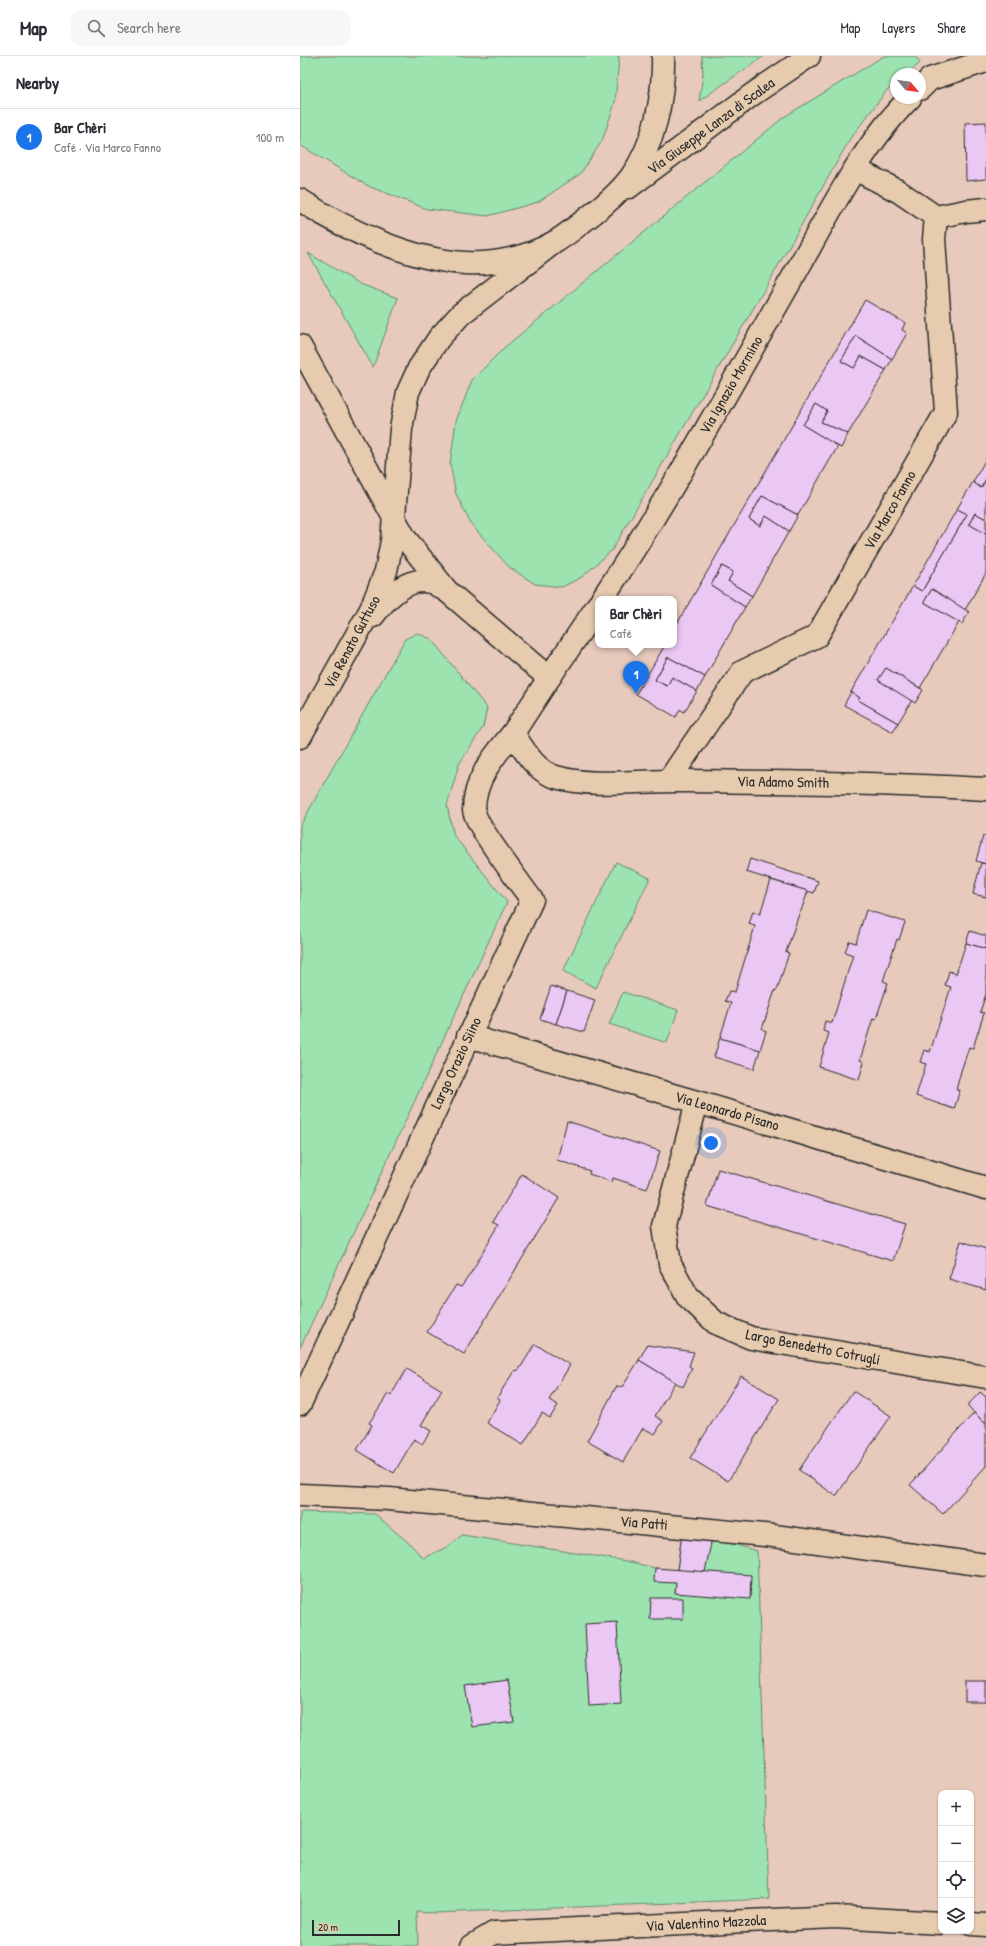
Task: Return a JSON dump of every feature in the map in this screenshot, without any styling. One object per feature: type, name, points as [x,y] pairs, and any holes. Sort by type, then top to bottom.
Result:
[{"type":"street","points":[[300,200],[370,237],[408,252],[441,260],[467,263],[494,261],[522,256],[553,243],[615,197],[632,176],[648,143],[659,108],[664,76],[663,56]]},
{"type":"street","name":"Via Giuseppe Lanza di Scalea","points":[[615,197],[753,94],[809,56]]},
{"type":"street","points":[[926,83],[930,79],[986,61]]},
{"type":"street","points":[[904,104],[896,112],[855,169],[898,191],[936,217],[966,211],[986,210]]},
{"type":"street","name":"Via Ignazio Mormino","points":[[604,596],[711,420],[855,169]]},
{"type":"street","name":"Via Marco Fanno","points":[[669,780],[742,672],[816,636],[946,412],[934,239],[936,217]]},
{"type":"street","name":"Via Renato Guttuso","points":[[300,737],[371,609],[386,571],[395,519],[401,429],[408,392],[419,368],[439,338],[461,314],[553,243]]},
{"type":"street","points":[[300,346],[405,538],[447,591],[549,678]]},
{"type":"street","points":[[351,647],[380,607],[399,589],[416,582],[430,582],[447,591]]},
{"type":"street","points":[[513,733],[595,609]]},
{"type":"street","name":"Via Adamo Smith","points":[[513,733],[532,762],[554,777],[579,782],[669,780],[884,783],[986,789]]},
{"type":"street","name":"Largo Orazio Siino","points":[[300,1404],[468,1036],[532,900],[484,832],[474,812],[478,783],[494,756],[513,733]]},
{"type":"street","name":"Via Leonardo Pisano","points":[[468,1036],[986,1188]]},
{"type":"street","name":"Largo Benedetto Cotrugli","points":[[697,1102],[664,1226],[670,1264],[688,1297],[716,1323],[751,1338],[986,1377]]},
{"type":"street","name":"Via Patti","points":[[300,1495],[389,1499],[766,1535],[986,1565]]},
{"type":"street","name":"Via Valentino Mazzola","points":[[473,1945],[494,1934],[835,1917],[938,1923]]},
{"type":"street","points":[[974,1924],[986,1925]]},
{"type":"green space","points":[[300,56],[619,57],[615,103],[602,141],[580,174],[538,202],[488,216],[427,209],[368,186],[300,145]]},
{"type":"green space","points":[[702,56],[764,56],[699,101],[703,75]]},
{"type":"green space","points":[[884,56],[915,56],[920,63],[914,68],[890,68],[890,88],[850,139],[770,280],[612,550],[582,577],[562,587],[535,584],[509,567],[471,524],[456,494],[450,464],[456,421],[472,380],[505,347],[784,117]]},
{"type":"green space","points":[[308,253],[360,284],[398,298],[373,367]]},
{"type":"green space","points":[[417,633],[431,639],[487,708],[483,727],[459,764],[447,806],[454,836],[507,902],[300,1348],[300,826],[405,639]]},
{"type":"green space","points":[[616,862],[650,878],[596,988],[563,971]]},
{"type":"green space","points":[[623,992],[678,1010],[667,1043],[609,1024]]},
{"type":"green space","points":[[300,1512],[375,1514],[411,1545],[423,1558],[449,1546],[462,1535],[626,1561],[655,1568],[677,1570],[682,1534],[712,1538],[757,1551],[769,1899],[435,1913],[417,1912],[418,1946],[300,1946]]},
{"type":"building","points":[[986,122],[986,179],[966,181],[965,123]]},
{"type":"building","points":[[865,300],[905,323],[902,330],[907,333],[892,359],[856,336],[841,361],[854,368],[861,356],[886,370],[848,434],[821,422],[827,411],[816,404],[803,425],[838,446],[798,515],[762,496],[749,519],[760,526],[766,516],[789,531],[752,596],[728,581],[733,572],[722,566],[711,585],[745,607],[705,677],[668,657],[655,680],[667,686],[672,677],[697,691],[684,712],[680,709],[676,717],[636,694],[663,648],[677,648],[677,624]]},
{"type":"building","points":[[856,336],[892,359],[886,370],[861,356],[854,368],[841,361]]},
{"type":"building","points":[[816,404],[827,411],[821,422],[848,434],[841,448],[803,425]]},
{"type":"building","points":[[986,459],[986,479],[981,488],[973,482]]},
{"type":"building","points":[[986,479],[986,519],[975,513],[969,524],[986,534],[986,573],[965,610],[932,589],[924,602],[959,622],[920,688],[886,668],[878,680],[912,700],[898,723],[858,700],[860,698],[851,692],[913,586],[922,591],[967,514],[957,509],[973,482],[981,488]]},
{"type":"building","points":[[762,496],[798,515],[789,531],[766,516],[760,526],[749,519]]},
{"type":"building","points":[[957,509],[967,514],[922,591],[913,586]]},
{"type":"building","points":[[975,513],[986,519],[986,534],[969,524]]},
{"type":"building","points":[[722,566],[733,572],[728,581],[752,596],[745,607],[711,585]]},
{"type":"building","points":[[932,589],[969,612],[962,624],[924,602]]},
{"type":"building","points":[[668,657],[705,677],[697,691],[672,677],[667,686],[655,680]]},
{"type":"building","points":[[886,668],[923,690],[915,703],[878,680]]},
{"type":"building","points":[[851,692],[860,698],[858,700],[898,723],[893,732],[844,705]]},
{"type":"building","points":[[983,836],[986,836],[986,864],[976,861]]},
{"type":"building","points":[[750,859],[818,881],[814,893],[746,872]]},
{"type":"building","points":[[981,863],[986,864],[986,897],[973,894]]},
{"type":"building","points":[[771,880],[808,891],[786,952],[789,953],[777,990],[775,990],[762,1029],[766,1031],[760,1050],[720,1038],[731,1003],[725,1001],[729,991],[735,992],[755,926],[749,924],[753,911],[760,914]]},
{"type":"building","points":[[866,910],[905,922],[899,940],[897,939],[883,981],[888,983],[876,1019],[873,1018],[860,1060],[864,1062],[859,1080],[819,1067],[829,1033],[823,1031],[825,1021],[832,1023],[853,955],[845,952],[849,941],[856,943]]},
{"type":"building","points":[[970,931],[986,936],[986,949],[966,943]]},
{"type":"building","points":[[966,943],[986,949],[986,994],[980,1012],[984,1013],[973,1048],[969,1047],[961,1071],[956,1090],[960,1090],[954,1109],[916,1096],[926,1064],[920,1062],[924,1050],[930,1052],[951,987],[945,985],[949,971],[956,974]]},
{"type":"building","points":[[551,986],[567,991],[556,1024],[540,1019]]},
{"type":"building","points":[[567,991],[595,1000],[584,1032],[556,1024]]},
{"type":"building","points":[[720,1038],[760,1050],[754,1069],[714,1057]]},
{"type":"building","points":[[567,1121],[660,1151],[647,1189],[613,1178],[612,1182],[589,1174],[590,1171],[557,1160]]},
{"type":"building","points":[[718,1169],[905,1224],[893,1261],[707,1206]]},
{"type":"building","points":[[522,1174],[559,1198],[464,1354],[427,1332],[456,1285],[461,1287],[469,1276],[499,1225],[493,1222]]},
{"type":"building","points":[[961,1241],[986,1249],[986,1290],[949,1279]]},
{"type":"building","points":[[535,1344],[570,1365],[549,1400],[558,1405],[550,1418],[542,1413],[523,1445],[487,1423],[500,1400],[497,1398],[514,1371],[519,1370]]},
{"type":"building","points":[[647,1345],[694,1352],[689,1366],[692,1368],[683,1387],[639,1360]]},
{"type":"building","points":[[639,1360],[675,1382],[655,1416],[663,1421],[655,1434],[643,1428],[623,1462],[587,1441],[616,1387],[623,1386]]},
{"type":"building","points":[[407,1369],[442,1390],[421,1425],[431,1431],[422,1444],[414,1439],[394,1473],[357,1450],[372,1425],[369,1423],[388,1394],[391,1395]]},
{"type":"building","points":[[741,1376],[779,1399],[728,1481],[690,1458]]},
{"type":"building","points":[[853,1391],[891,1416],[836,1496],[799,1470]]},
{"type":"building","points":[[980,1392],[986,1397],[986,1424],[967,1406]]},
{"type":"building","points":[[974,1413],[986,1424],[986,1466],[943,1514],[910,1485]]},
{"type":"building","points":[[682,1534],[712,1538],[705,1572],[677,1570]]},
{"type":"building","points":[[655,1568],[751,1575],[750,1599],[675,1593],[676,1583],[654,1582]]},
{"type":"building","points":[[651,1598],[683,1598],[683,1619],[650,1619]]},
{"type":"building","points":[[617,1622],[621,1704],[589,1706],[585,1624]]},
{"type":"building","points":[[507,1680],[514,1722],[472,1727],[465,1686]]},
{"type":"building","points":[[965,1681],[986,1681],[986,1702],[965,1702]]},
{"type":"place","name":"Bar Chèri","points":[[636,694]]}]
